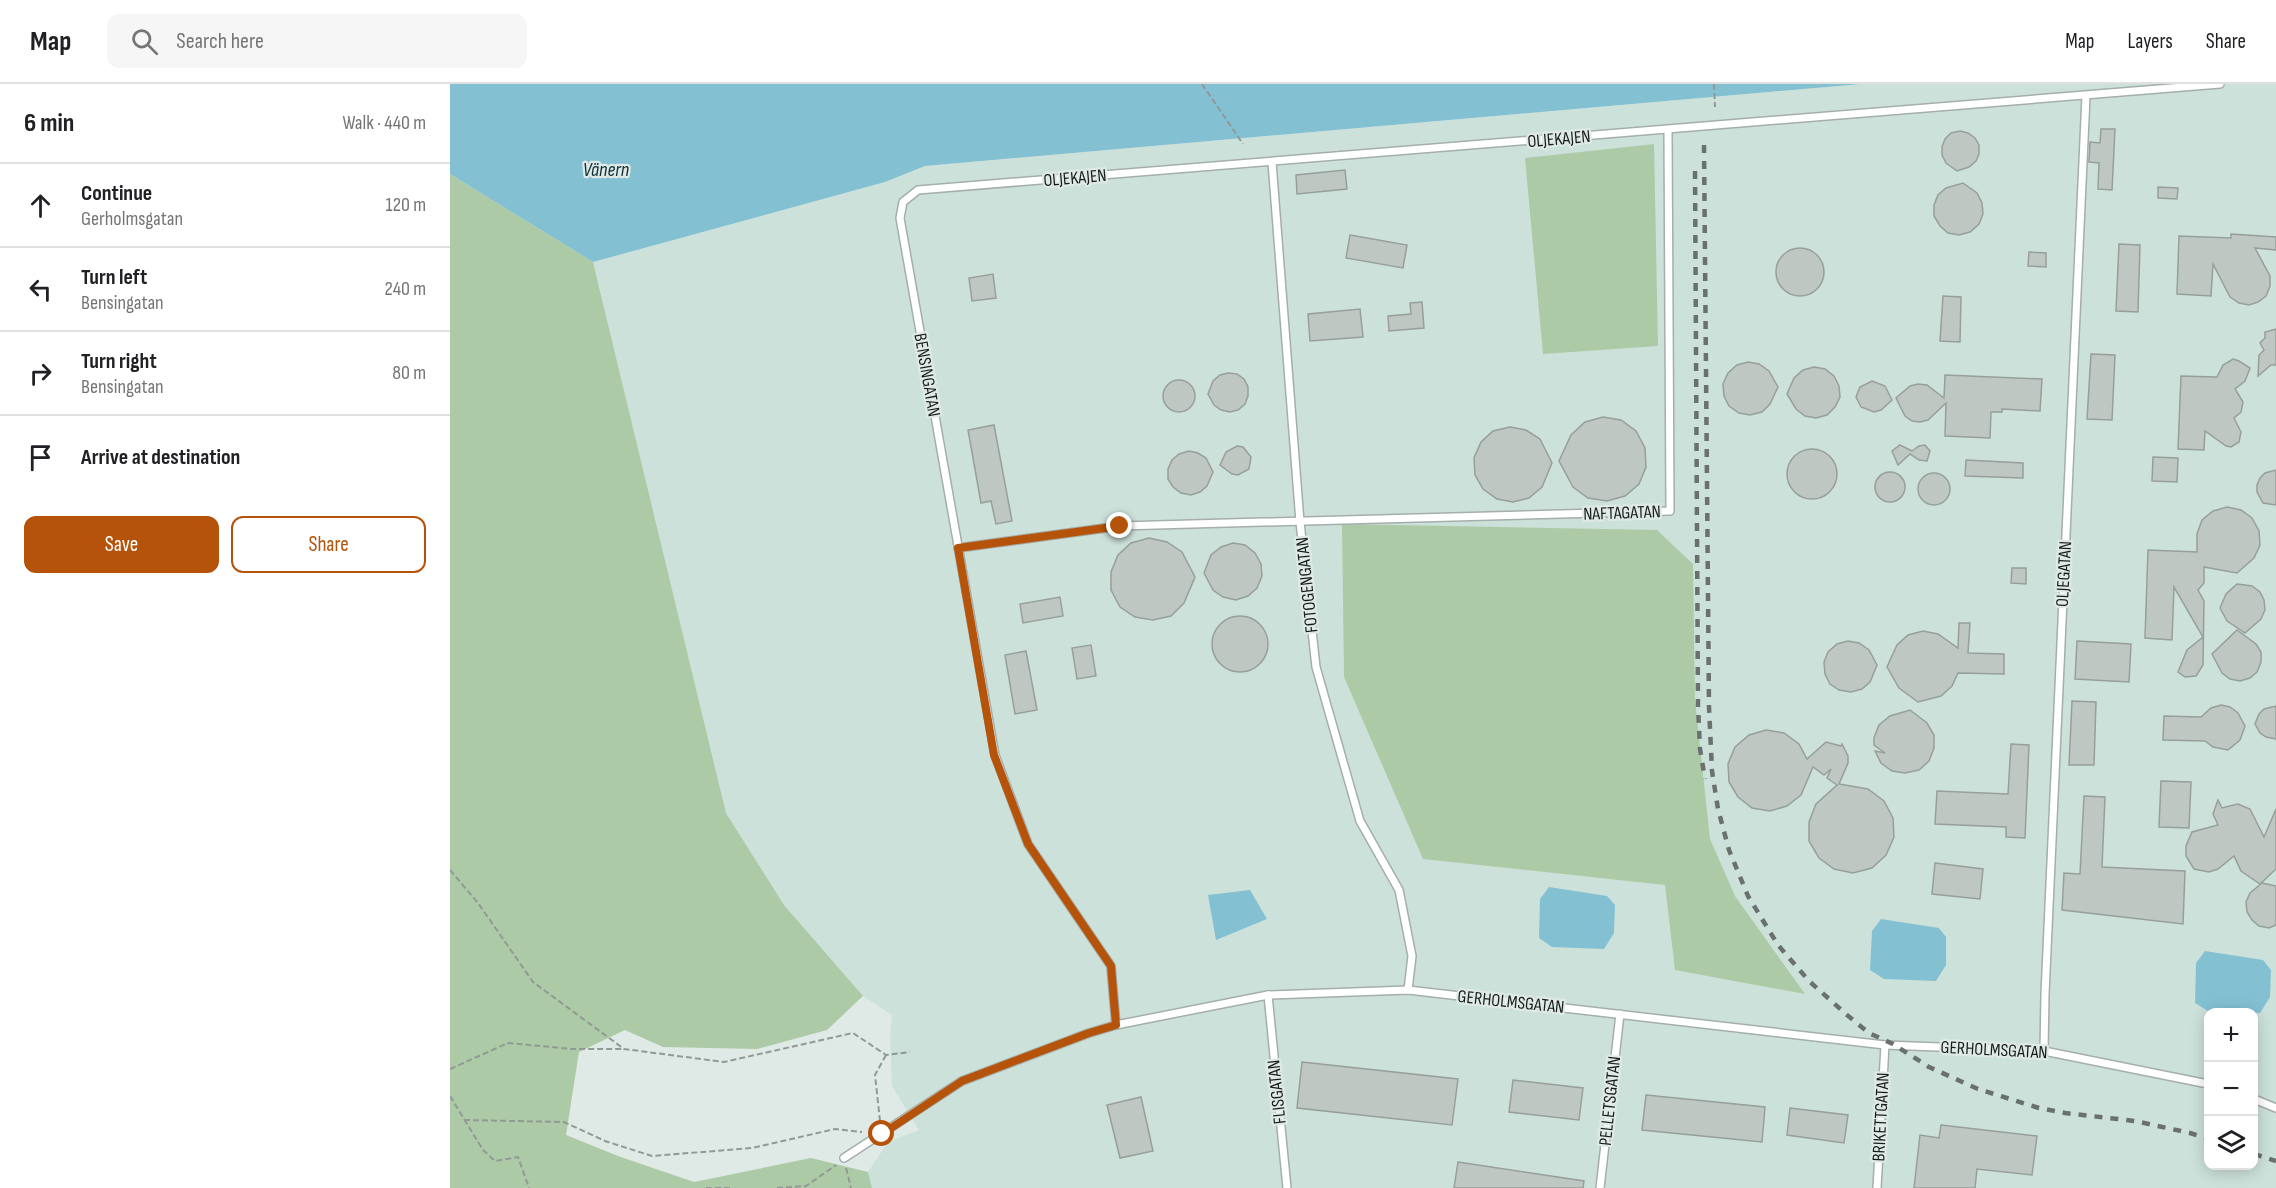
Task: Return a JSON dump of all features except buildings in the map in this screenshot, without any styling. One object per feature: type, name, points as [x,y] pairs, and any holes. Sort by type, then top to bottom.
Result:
[{"type":"lane","name":"OLJEKAJEN","points":[[903,202],[918,190],[2220,84]]},
{"type":"lane","name":"OLJEGATAN","points":[[2044,1051],[2044,994],[2086,96]]},
{"type":"lane","name":"NAFTAGATAN","points":[[1300,522],[1670,511],[1668,130]]},
{"type":"lane","name":"FOTOGENGATAN","points":[[1272,162],[1300,522],[1316,667],[1360,821],[1399,890],[1412,956],[1408,990]]},
{"type":"lane","name":"BENSINGATAN","points":[[903,202],[900,218],[994,755],[1028,844],[1111,966],[1116,1025]]},
{"type":"lane","points":[[958,548],[1120,526],[1300,522]]},
{"type":"lane","name":"GERHOLMSGATAN","points":[[844,1158],[962,1081],[1116,1025],[1268,996],[1408,990],[1885,1045],[2044,1051],[2204,1083]]},
{"type":"lane","name":"FLISGATAN","points":[[1268,996],[1287,1188]]},
{"type":"lane","name":"PELLETSGATAN","points":[[1600,1188],[1620,1014]]},
{"type":"lane","name":"BRIKETTGATAN","points":[[1877,1188],[1885,1045]]},
{"type":"lane","points":[[2258,1101],[2276,1107]]},
{"type":"path","points":[[1202,84],[1243,144]]},
{"type":"path","points":[[1714,84],[1715,107]]},
{"type":"path","points":[[450,870],[477,903],[533,982],[624,1049]]},
{"type":"path","points":[[450,1069],[508,1043],[573,1049],[624,1049],[724,1062],[853,1033],[886,1055],[910,1052]]},
{"type":"path","points":[[464,1120],[564,1122],[605,1141],[652,1156],[752,1148],[835,1129],[882,1134],[875,1075],[886,1055]]},
{"type":"path","points":[[450,1096],[483,1150],[495,1161],[518,1156],[529,1188]]},
{"type":"path","points":[[777,1188],[806,1186],[844,1158],[851,1188]]},
{"type":"path","points":[[706,1188],[731,1188]]},
{"type":"shaded area","points":[[1861,84],[2276,84],[2276,1188],[872,1188],[868,1172],[888,1142],[919,1130],[892,1086],[890,1038],[892,1015],[863,996],[784,905],[726,813],[593,262],[885,182],[925,166]]},
{"type":"green space","points":[[1654,144],[1658,346],[1543,354],[1525,158]]},
{"type":"green space","points":[[450,174],[593,262],[726,813],[784,905],[863,996],[827,1030],[757,1049],[663,1047],[625,1030],[579,1052],[566,1135],[694,1182],[811,1158],[868,1172],[872,1188],[450,1188]]},
{"type":"green space","points":[[1342,524],[1657,530],[1693,564],[1695,700],[1710,839],[1735,896],[1805,994],[1675,970],[1665,885],[1423,859],[1344,677]]},
{"type":"water","name":"Vänern","points":[[450,84],[1861,84],[925,166],[885,182],[593,262],[450,174]]},
{"type":"water","points":[[1549,887],[1607,896],[1615,905],[1614,933],[1604,949],[1552,947],[1539,938],[1540,899]]},
{"type":"water","points":[[1250,890],[1267,919],[1216,940],[1208,895]]},
{"type":"water","points":[[1881,919],[1939,928],[1946,937],[1946,965],[1936,981],[1884,979],[1870,970],[1872,931]]},
{"type":"water","points":[[2205,951],[2263,960],[2271,970],[2270,997],[2260,1013],[2258,1013],[2258,1008],[2204,1009],[2195,1003],[2196,963]]},
{"type":"railway","points":[[1704,145],[1709,707],[1712,771],[1718,809],[1729,850],[1748,896],[1778,945],[1809,981],[1869,1033],[1893,1044],[1929,1067],[1978,1089],[2039,1108],[2135,1121],[2204,1138]]},
{"type":"railway","points":[[1695,171],[1698,706],[1700,749],[1705,779]]},
{"type":"railway","points":[[2258,1155],[2276,1161]]},
{"type":"route","points":[[882,1134],[962,1081],[1116,1025],[1111,966],[1028,844],[994,755],[958,548],[1120,526]]}]
